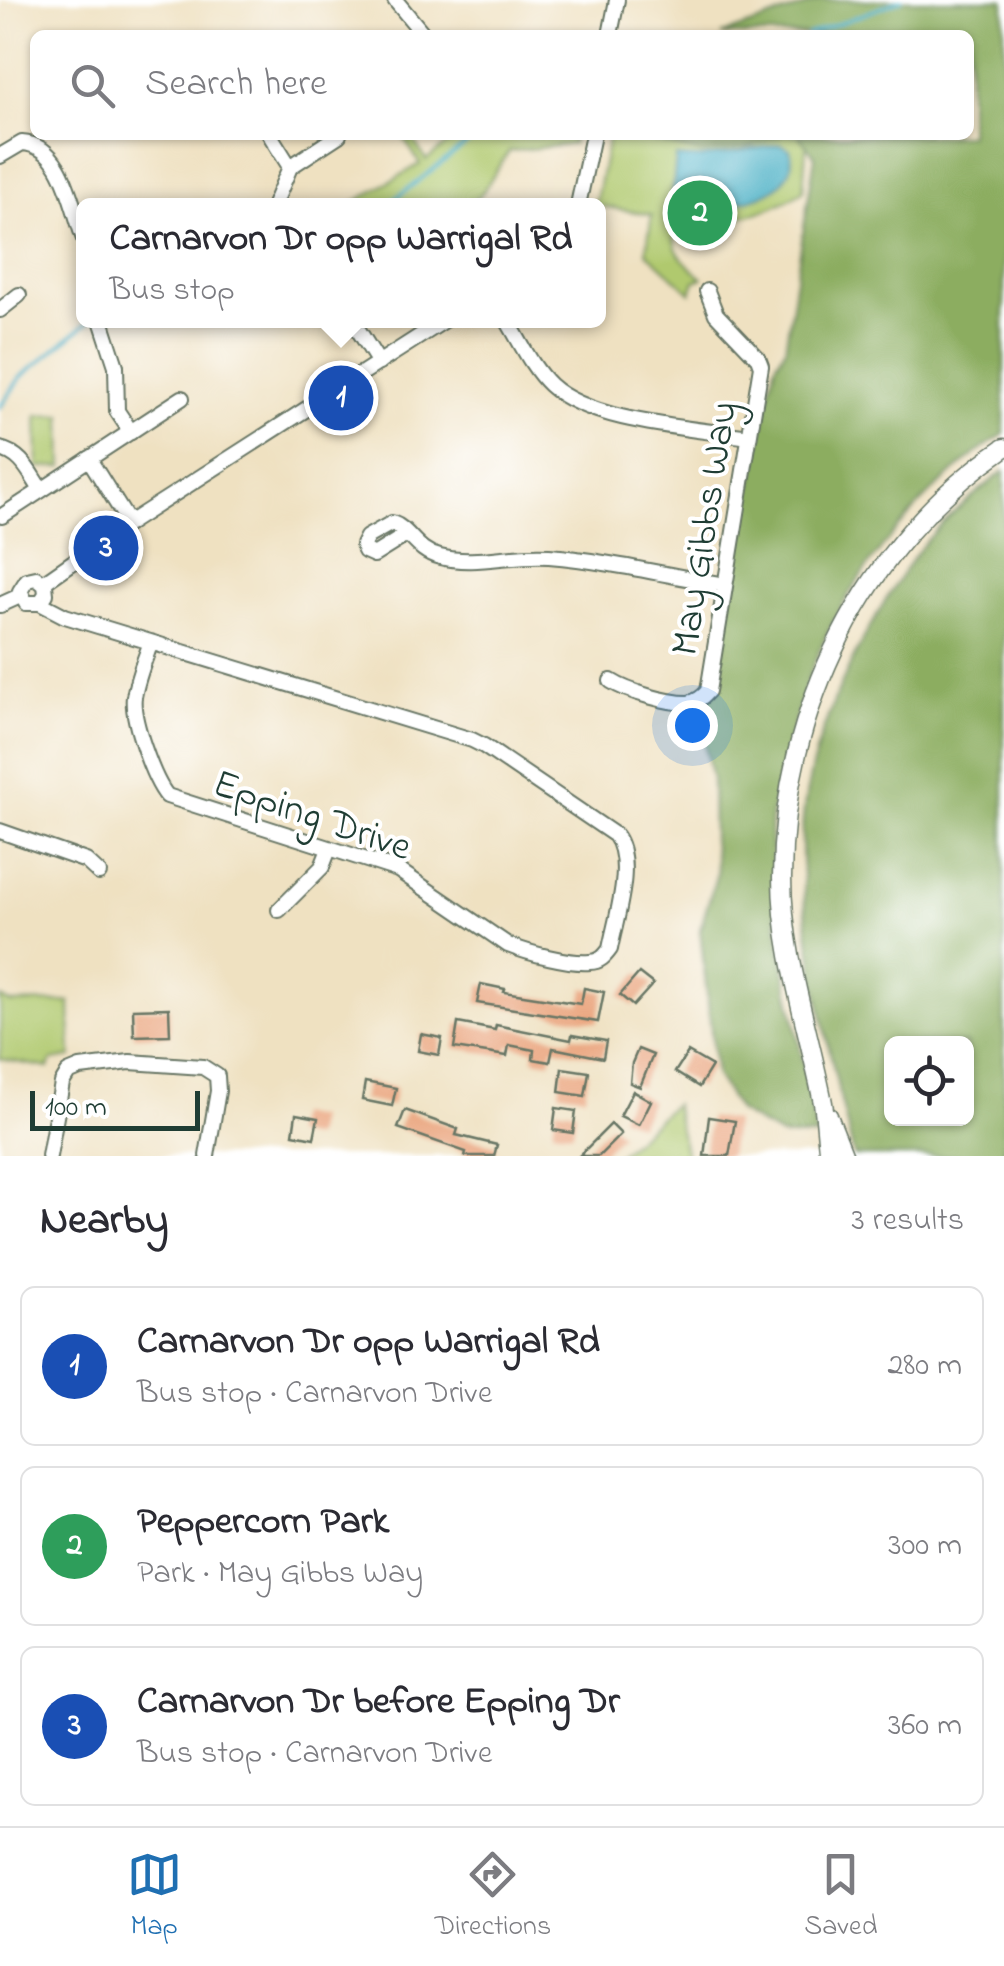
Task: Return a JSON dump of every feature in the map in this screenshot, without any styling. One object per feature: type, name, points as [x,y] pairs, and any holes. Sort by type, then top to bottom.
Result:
[{"type":"main road","points":[[829,1156],[824,1107],[792,962],[782,881],[787,796],[802,728],[821,673],[870,586],[926,514],[1004,448]]},
{"type":"main road","points":[[824,1107],[844,1156]]},
{"type":"street","points":[[395,0],[420,30]]},
{"type":"street","points":[[611,30],[617,0]]},
{"type":"street","points":[[273,140],[290,167]]},
{"type":"street","points":[[277,198],[290,167],[330,140]]},
{"type":"street","points":[[580,198],[591,140]]},
{"type":"street","points":[[0,156],[22,142],[44,148],[54,159],[76,218]]},
{"type":"street","name":"May Gibbs Way","points":[[612,681],[626,690],[688,703],[700,700],[708,691],[761,366],[716,314],[707,291]]},
{"type":"street","points":[[0,310],[18,295]]},
{"type":"street","points":[[104,328],[116,366],[117,411],[131,432]]},
{"type":"street","points":[[357,328],[379,363]]},
{"type":"street","points":[[43,582],[432,328]]},
{"type":"street","points":[[512,328],[547,382],[570,400],[598,412],[749,438]]},
{"type":"street","points":[[2,516],[182,398]]},
{"type":"street","points":[[0,448],[22,460],[40,490]]},
{"type":"street","points":[[89,459],[128,523]]},
{"type":"street","points":[[406,535],[426,553],[442,558],[544,556],[590,560],[725,585]]},
{"type":"street","points":[[36,578],[43,582],[46,594],[40,603],[26,603],[20,596],[20,587],[27,580],[36,578]]},
{"type":"street","points":[[0,605],[20,596]]},
{"type":"street","name":"Epping Drive","points":[[40,603],[66,616],[150,642],[484,746],[614,835],[621,844],[625,865],[610,949],[604,957],[588,963],[522,950],[508,945],[398,870],[167,796],[158,785],[133,710],[150,642]]},
{"type":"street","points":[[0,831],[86,862],[99,873]]},
{"type":"street","points":[[279,910],[322,867],[329,849]]},
{"type":"street","points":[[49,1156],[62,1083],[68,1073],[130,1062],[204,1067],[216,1076],[218,1091],[207,1156]]},
{"type":"green space","points":[[822,0],[1004,0],[1004,434],[921,503],[852,590],[819,652],[804,692],[771,820],[779,934],[816,1136],[781,1136],[739,1112],[716,1076],[700,930],[717,873],[712,780],[699,715],[713,689],[770,387],[785,349],[815,156],[802,140],[974,140],[974,30],[735,30]]},
{"type":"green space","points":[[405,140],[413,140],[426,160],[453,140],[572,140],[572,144],[509,151],[477,198],[362,198],[420,164]]},
{"type":"green space","points":[[608,140],[807,140],[803,191],[756,213],[676,219],[674,239],[678,253],[702,278],[695,281],[691,293],[646,252],[652,215],[606,207],[606,198],[596,198]]},
{"type":"green space","points":[[648,140],[769,140],[750,146],[701,153]]},
{"type":"green space","points":[[62,415],[63,467],[38,467],[37,416]]},
{"type":"green space","points":[[1004,471],[1004,1156],[854,1156],[812,961],[803,881],[805,805],[823,731],[854,658],[911,561],[954,513]]},
{"type":"green space","points":[[0,997],[10,1003],[70,1002],[71,1057],[52,1060],[49,1068],[0,1059]]},
{"type":"green space","points":[[674,1104],[686,1156],[617,1156]]},
{"type":"water","points":[[781,144],[790,149],[791,167],[783,181],[768,192],[728,204],[707,205],[672,197],[676,157],[699,158]]},
{"type":"building","points":[[639,973],[653,984],[633,1006],[620,995]]},
{"type":"building","points":[[481,984],[505,989],[504,992],[581,1004],[584,988],[604,992],[598,1022],[477,1003]]},
{"type":"building","points":[[169,1008],[170,1035],[134,1036],[133,1009]]},
{"type":"building","points":[[458,1023],[495,1030],[496,1025],[571,1040],[572,1035],[606,1041],[603,1058],[553,1048],[550,1062],[533,1059],[534,1050],[509,1045],[507,1056],[454,1048]]},
{"type":"building","points":[[421,1034],[442,1038],[439,1055],[418,1051]]},
{"type":"building","points":[[638,1049],[653,1055],[640,1087],[630,1083]]},
{"type":"building","points":[[688,1052],[712,1066],[699,1087],[675,1072]]},
{"type":"building","points":[[562,1068],[589,1072],[585,1096],[559,1092]]},
{"type":"building","points":[[365,1082],[396,1088],[392,1106],[362,1100]]},
{"type":"building","points":[[633,1091],[651,1101],[639,1125],[620,1116]]},
{"type":"building","points":[[556,1108],[576,1111],[573,1133],[553,1130]]},
{"type":"building","points":[[405,1110],[458,1129],[456,1135],[497,1145],[494,1156],[465,1156],[466,1152],[398,1128]]},
{"type":"building","points":[[296,1114],[318,1118],[314,1138],[293,1134]]},
{"type":"building","points":[[709,1117],[735,1121],[729,1156],[704,1156]]},
{"type":"building","points":[[611,1124],[621,1134],[599,1156],[579,1156]]},
{"type":"waterway","points":[[821,30],[901,0]]},
{"type":"waterway","points":[[396,198],[472,140]]},
{"type":"waterway","points":[[0,407],[21,377],[81,328]]},
{"type":"place","name":"Peppercorn Park","points":[[700,213]]},
{"type":"place","name":"Carnarvon Dr opp Warrigal Rd","points":[[341,398]]},
{"type":"place","name":"Carnarvon Dr before Epping Dr","points":[[106,548]]}]
